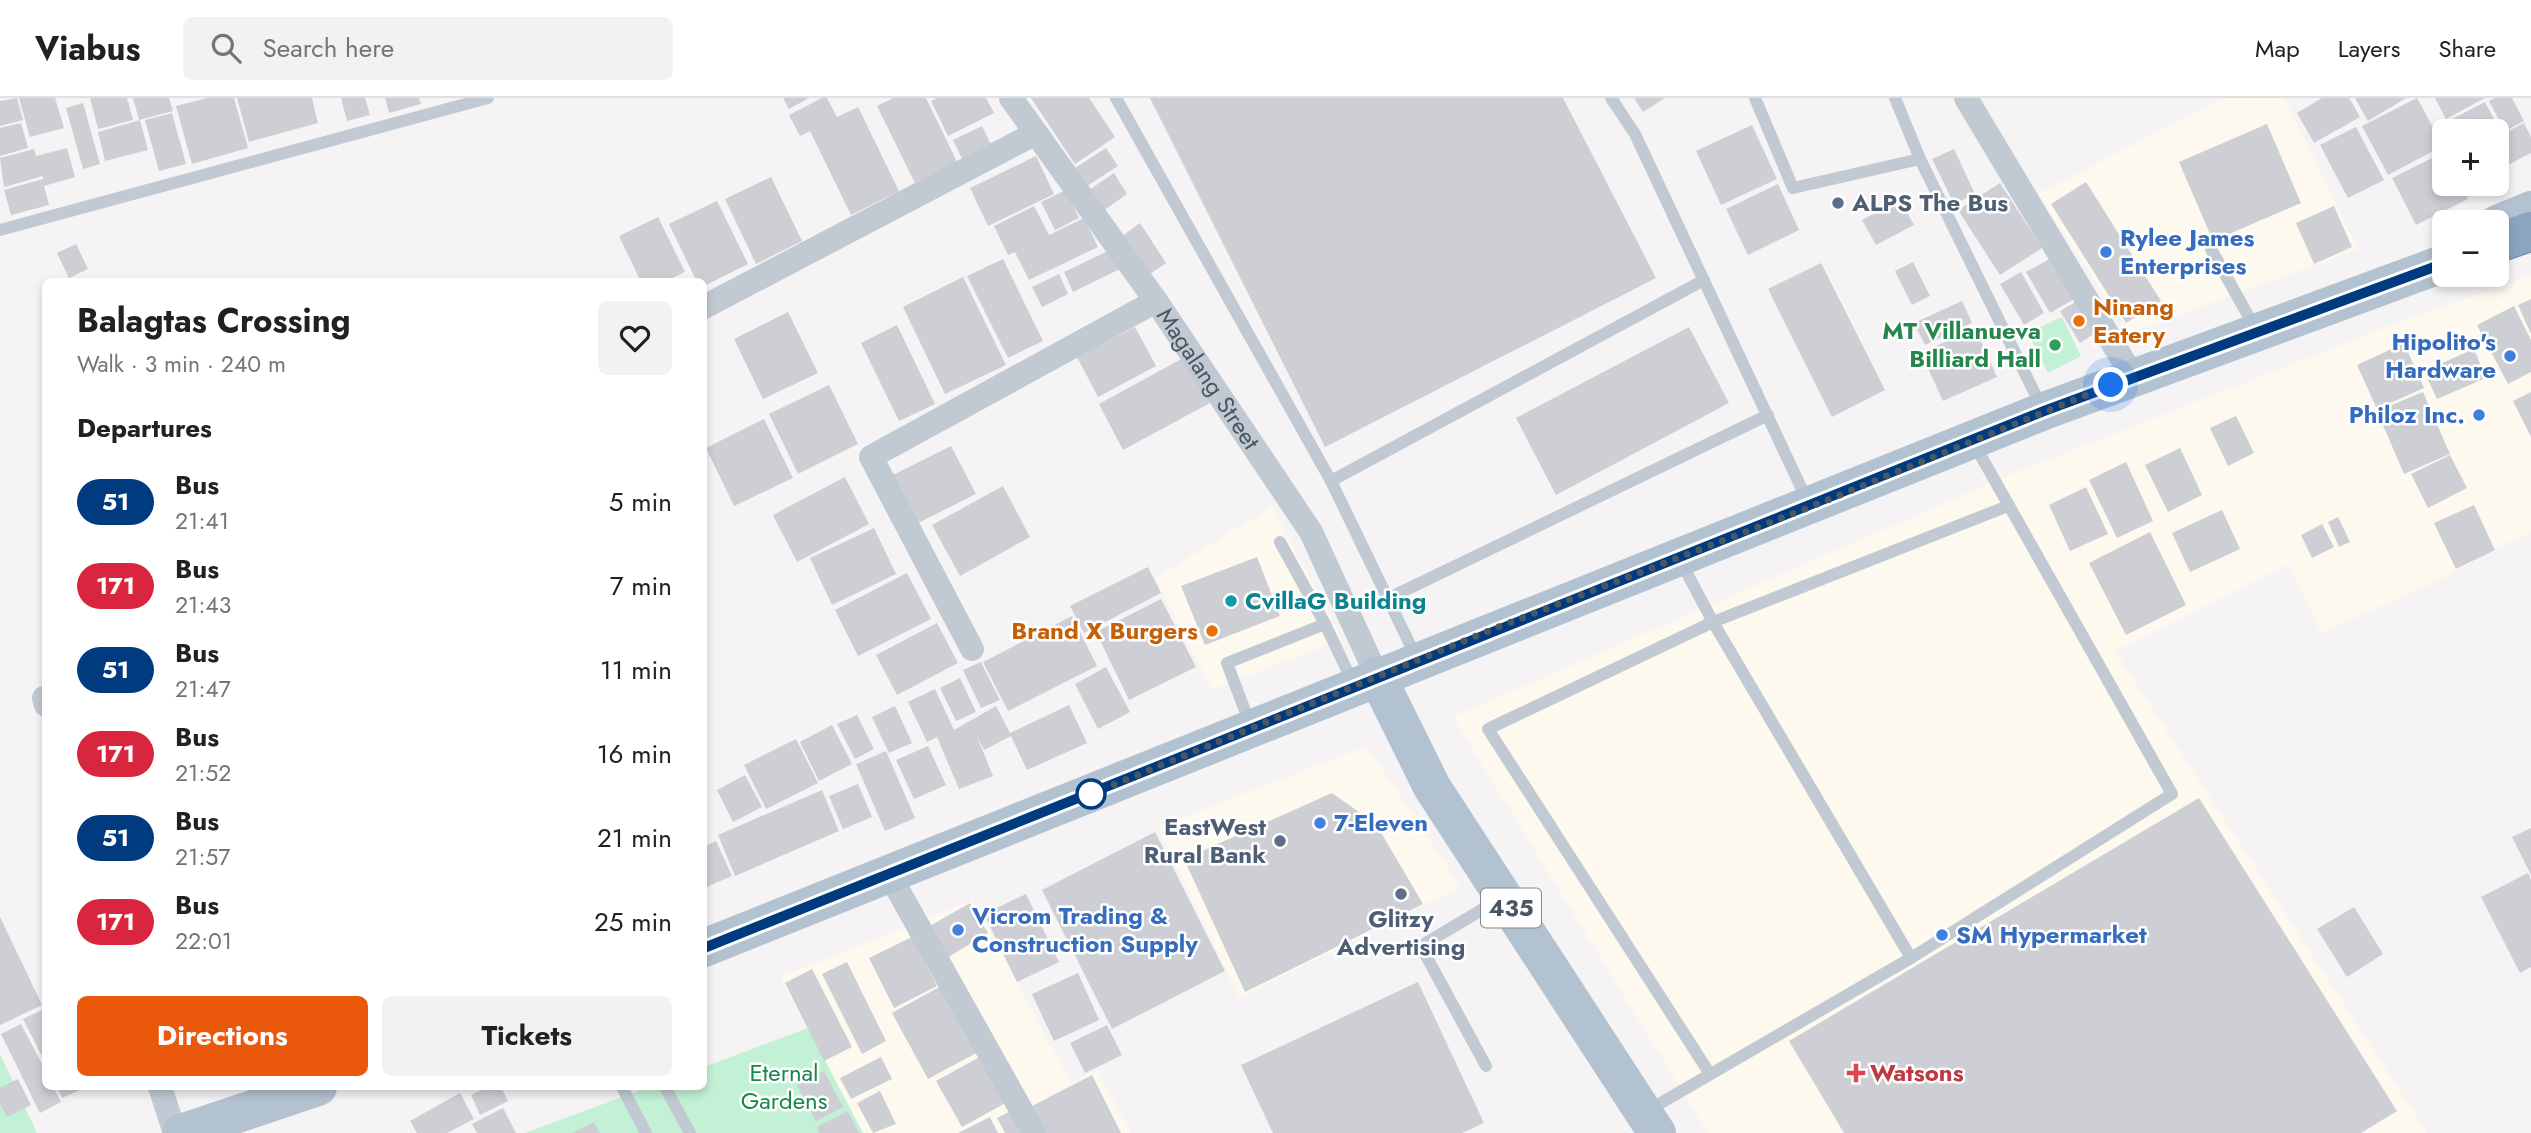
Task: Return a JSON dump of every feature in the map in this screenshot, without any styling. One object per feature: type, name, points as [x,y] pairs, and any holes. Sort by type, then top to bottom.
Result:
[{"type":"highway","points":[[2509,239],[2531,231]]},
{"type":"main road","points":[[2509,219],[2531,210]]},
{"type":"main road","points":[[2509,259],[2531,251]]},
{"type":"main road","points":[[707,947],[1252,730],[1417,660],[1973,442],[2044,411],[2432,268]]},
{"type":"main road","name":"435","points":[[1365,681],[1651,1123]]},
{"type":"main road","points":[[178,1133],[306,1090]]},
{"type":"street","name":"Magalang Street","points":[[1011,98],[1156,301],[1311,532],[1365,681]]},
{"type":"street","points":[[1966,98],[2133,377]]},
{"type":"street","points":[[707,305],[1036,132]]},
{"type":"street","points":[[972,649],[871,457],[1156,301]]},
{"type":"street","points":[[890,874],[1034,1133]]},
{"type":"street","points":[[161,1090],[178,1133]]},
{"type":"lane","points":[[0,230],[488,98]]},
{"type":"lane","points":[[1116,98],[1331,481],[1417,660]]},
{"type":"lane","points":[[1611,98],[1635,134],[1810,507]]},
{"type":"lane","points":[[1755,98],[1793,188],[1920,159]]},
{"type":"lane","points":[[1895,98],[1920,159],[2044,411]]},
{"type":"lane","points":[[2211,249],[2258,333]]},
{"type":"lane","points":[[1331,481],[1704,280]]},
{"type":"lane","points":[[1387,598],[1768,415]]},
{"type":"lane","points":[[1651,1123],[1710,1074],[1910,958],[2172,794],[1973,442]]},
{"type":"lane","points":[[1710,1074],[1488,729],[1713,622],[2008,506]]},
{"type":"lane","points":[[1280,542],[1325,624],[1365,681]]},
{"type":"lane","points":[[1678,556],[1713,622],[1910,958]]},
{"type":"lane","points":[[1252,730],[1227,663],[1325,624]]},
{"type":"lane","points":[[1486,1066],[1424,952],[1426,943],[1504,897]]},
{"type":"lane","points":[[624,1090],[646,1133]]},
{"type":"lane","points":[[667,1090],[690,1133]]},
{"type":"shaded area","points":[[2223,98],[2285,98],[2358,249],[2130,333],[2038,194]]},
{"type":"shaded area","name":"SM Hypermarket","points":[[2531,275],[2531,533],[2501,546],[2442,579],[2321,633],[2289,564],[2115,651],[2427,1133],[1708,1133],[1453,717],[2014,473],[2397,323],[2498,287],[2509,287],[2509,283]]},
{"type":"shaded area","points":[[1272,507],[1342,639],[1212,690],[1155,578]]},
{"type":"shaded area","points":[[1367,746],[1460,887],[1239,998],[1158,827]]},
{"type":"shaded area","points":[[973,900],[1070,1082],[1097,1070],[1131,1133],[863,1133],[780,977]]},
{"type":"green space","name":"MT Villanueva Billiard Hall","points":[[2062,317],[2081,356],[2048,373],[2028,333]]},
{"type":"green space","name":"Eternal Gardens","points":[[808,1028],[863,1133],[525,1133],[641,1090],[707,1090],[707,1066]]},
{"type":"green space","points":[[0,1054],[37,1133],[0,1133]]},
{"type":"building","points":[[17,98],[23,120],[0,126],[0,101]]},
{"type":"building","points":[[19,98],[55,98],[64,128],[30,137]]},
{"type":"building","points":[[90,98],[127,98],[133,120],[98,129]]},
{"type":"building","points":[[133,98],[169,98],[173,111],[139,120]]},
{"type":"building","points":[[207,98],[234,98],[248,148],[192,164],[176,106]]},
{"type":"building","points":[[237,98],[312,98],[318,123],[249,142]]},
{"type":"building","points":[[341,98],[365,98],[370,115],[347,121]]},
{"type":"building","points":[[385,98],[419,98],[421,104],[389,113]]},
{"type":"building","points":[[783,98],[809,98],[789,109]]},
{"type":"building","points":[[827,98],[837,117],[858,107],[899,191],[851,215],[810,131],[800,136],[789,115]]},
{"type":"building","points":[[893,98],[926,98],[957,162],[915,183],[877,106]]},
{"type":"building","points":[[937,98],[986,98],[994,113],[948,136],[931,101]]},
{"type":"building","points":[[1031,98],[1089,98],[1115,137],[1075,164]]},
{"type":"building","points":[[1150,98],[1563,98],[1656,278],[1325,447]]},
{"type":"building","points":[[1634,98],[1665,98],[1643,112]]},
{"type":"building","points":[[2322,98],[2349,98],[2360,117],[2314,143],[2297,113]]},
{"type":"building","points":[[2355,98],[2406,98],[2368,121]]},
{"type":"building","points":[[2417,98],[2432,126],[2432,152],[2388,175],[2362,126]]},
{"type":"building","points":[[2435,98],[2485,98],[2446,119]]},
{"type":"building","points":[[2495,98],[2512,98],[2524,121],[2509,129],[2509,119],[2499,119],[2489,101]]},
{"type":"building","points":[[2485,102],[2494,119],[2452,119]]},
{"type":"building","points":[[83,103],[100,164],[83,169],[66,108]]},
{"type":"building","points":[[172,113],[186,164],[159,171],[145,120]]},
{"type":"building","points":[[140,120],[148,150],[105,161],[98,132]]},
{"type":"building","points":[[21,123],[28,148],[0,156],[0,128]]},
{"type":"building","points":[[2524,123],[2531,137],[2531,153],[2509,164],[2509,131]]},
{"type":"building","points":[[2267,124],[2301,203],[2213,241],[2179,162]]},
{"type":"building","points":[[1752,125],[1777,179],[1721,205],[1696,151]]},
{"type":"building","points":[[982,126],[992,147],[963,161],[953,140]]},
{"type":"building","points":[[2356,127],[2384,180],[2348,198],[2320,145]]},
{"type":"building","points":[[67,148],[75,177],[44,186],[49,205],[11,215],[4,190],[43,179],[43,176],[4,187],[0,158],[34,149],[36,156]]},
{"type":"building","points":[[1106,148],[1118,166],[1087,186],[1075,168]]},
{"type":"building","points":[[1954,149],[1975,194],[1954,204],[1932,159]]},
{"type":"building","points":[[1036,156],[1054,194],[988,226],[970,188]]},
{"type":"building","points":[[2432,158],[2432,196],[2466,196],[2468,199],[2446,210],[2432,210],[2432,217],[2416,225],[2392,178]]},
{"type":"building","points":[[1114,173],[1127,194],[1103,211],[1089,190]]},
{"type":"building","points":[[771,177],[802,241],[756,264],[725,199]]},
{"type":"building","name":"Rylee James Enterprises","points":[[2086,182],[2161,301],[2126,323],[2051,204]]},
{"type":"building","points":[[2000,183],[2042,248],[2000,275],[1958,210]]},
{"type":"building","points":[[1778,184],[1799,230],[1748,255],[1726,209]]},
{"type":"building","points":[[1066,190],[1079,218],[1055,230],[1041,202]]},
{"type":"building","points":[[1900,200],[1914,225],[1876,245],[1862,220]]},
{"type":"building","points":[[717,201],[748,264],[707,284],[707,278],[695,278],[669,224]]},
{"type":"building","points":[[1034,206],[1049,235],[1084,218],[1098,247],[1029,280],[1015,252],[1008,255],[994,226]]},
{"type":"building","points":[[2334,206],[2352,247],[2314,264],[2296,223]]},
{"type":"building","points":[[658,217],[685,272],[672,278],[639,278],[619,236]]},
{"type":"building","points":[[1140,223],[1166,263],[1147,276],[1121,237]]},
{"type":"building","points":[[76,244],[88,269],[69,278],[57,253]]},
{"type":"building","points":[[1112,249],[1122,268],[1073,292],[1064,272]]},
{"type":"building","points":[[2053,257],[2076,298],[2050,313],[2026,272]]},
{"type":"building","points":[[1003,259],[1043,341],[1008,358],[967,276]]},
{"type":"building","points":[[1913,262],[1930,296],[1912,305],[1895,271]]},
{"type":"building","points":[[1821,263],[1885,390],[1832,417],[1768,289]]},
{"type":"building","points":[[2021,272],[2044,313],[2024,325],[2000,284]]},
{"type":"building","points":[[1059,274],[1068,294],[1042,307],[1032,287]]},
{"type":"building","points":[[963,277],[1006,365],[945,394],[903,307]]},
{"type":"building","points":[[2531,299],[2531,334],[2518,305]]},
{"type":"building","name":"Ninang Eatery","points":[[2079,300],[2098,331],[2080,343],[2060,311]]},
{"type":"building","points":[[1962,301],[1972,323],[1925,345],[1914,323]]},
{"type":"building","name":"Hipolito's Hardware","points":[[2514,306],[2531,340],[2531,372],[2508,384],[2477,325]]},
{"type":"building","points":[[788,312],[818,373],[763,399],[734,339]]},
{"type":"building","points":[[897,325],[935,404],[899,421],[861,343]]},
{"type":"building","points":[[1135,327],[1156,366],[1098,397],[1077,357]]},
{"type":"building","points":[[1689,327],[1729,403],[1556,495],[1516,418]]},
{"type":"building","points":[[1975,328],[1997,377],[1943,401],[1921,353]]},
{"type":"building","points":[[2404,343],[2424,388],[2377,409],[2357,365]]},
{"type":"building","points":[[2474,349],[2486,378],[2437,399],[2424,371]]},
{"type":"building","points":[[1185,357],[1210,403],[1123,450],[1099,404]]},
{"type":"building","points":[[829,385],[858,444],[798,474],[769,414]]},
{"type":"building","points":[[2423,392],[2450,454],[2404,474],[2377,411]]},
{"type":"building","points":[[2531,392],[2531,437],[2513,401]]},
{"type":"building","points":[[2236,416],[2254,453],[2228,466],[2210,428]]},
{"type":"building","points":[[764,419],[793,478],[734,506],[707,448]]},
{"type":"building","points":[[951,446],[976,494],[918,523],[893,475]]},
{"type":"building","points":[[2180,448],[2202,495],[2168,512],[2145,465]]},
{"type":"building","points":[[2450,455],[2467,488],[2428,508],[2411,474]]},
{"type":"building","points":[[2126,462],[2153,521],[2117,538],[2089,480]]},
{"type":"building","points":[[845,477],[869,524],[797,562],[773,515]]},
{"type":"building","points":[[1003,486],[1030,537],[960,576],[932,525]]},
{"type":"building","points":[[2086,487],[2108,534],[2070,551],[2049,505]]},
{"type":"building","points":[[2474,505],[2495,550],[2456,569],[2434,523]]},
{"type":"building","points":[[2222,510],[2240,549],[2190,572],[2172,533]]},
{"type":"building","points":[[2338,517],[2350,542],[2339,547],[2328,522]]},
{"type":"building","points":[[2322,524],[2334,547],[2312,558],[2301,535]]},
{"type":"building","points":[[874,528],[896,574],[832,605],[810,558]]},
{"type":"building","points":[[2150,532],[2186,605],[2126,635],[2089,563]]},
{"type":"building","name":"CvillaG Building","points":[[1257,557],[1280,616],[1205,645],[1181,586]]},
{"type":"building","points":[[1148,567],[1161,593],[1084,633],[1070,606]]},
{"type":"building","points":[[907,573],[931,619],[858,656],[835,610]]},
{"type":"building","points":[[1161,599],[1196,667],[1129,700],[1096,632]]},
{"type":"building","points":[[1072,616],[1097,666],[1008,711],[983,662]]},
{"type":"building","points":[[937,623],[958,663],[897,695],[876,655]]},
{"type":"building","points":[[981,662],[1000,700],[981,708],[963,670]]},
{"type":"building","points":[[1106,667],[1130,712],[1098,729],[1075,684]]},
{"type":"building","points":[[960,678],[976,712],[956,721],[940,688]]},
{"type":"building","points":[[935,689],[954,730],[996,706],[1010,733],[1069,705],[1087,743],[1027,770],[1011,736],[984,750],[976,734],[993,776],[959,789],[937,737],[927,742],[908,702]]},
{"type":"building","points":[[895,706],[912,743],[889,753],[872,717]]},
{"type":"building","points":[[857,715],[874,749],[855,759],[837,724]]},
{"type":"building","points":[[832,725],[852,764],[819,781],[800,742]]},
{"type":"building","points":[[796,739],[818,783],[766,809],[744,765]]},
{"type":"building","points":[[928,746],[946,785],[914,799],[896,760]]},
{"type":"building","points":[[886,751],[915,818],[885,831],[856,764]]},
{"type":"building","points":[[745,775],[762,807],[733,822],[717,790]]},
{"type":"building","points":[[858,784],[872,817],[843,829],[829,796]]},
{"type":"building","points":[[822,790],[839,831],[735,876],[718,835]]},
{"type":"building","points":[[1332,793],[1376,824],[1423,904],[1245,992],[1184,859]]},
{"type":"building","points":[[2199,798],[2397,1111],[2361,1133],[1844,1133],[1789,1041]]},
{"type":"building","points":[[2531,828],[2531,875],[2512,837]]},
{"type":"building","points":[[1155,832],[1225,971],[1112,1029],[1042,890]]},
{"type":"building","points":[[716,841],[732,876],[707,887],[707,846]]},
{"type":"building","points":[[2528,873],[2531,880],[2531,967],[2520,973],[2481,897]]},
{"type":"building","points":[[1026,894],[1059,962],[1017,982],[984,914]]},
{"type":"building","name":"Vicrom Trading & Construction Supply","points":[[970,903],[988,933],[947,958],[928,927]]},
{"type":"building","points":[[2354,907],[2383,954],[2347,977],[2317,929]]},
{"type":"building","points":[[0,917],[42,1005],[0,1025]]},
{"type":"building","points":[[912,937],[937,986],[894,1008],[869,958]]},
{"type":"building","points":[[847,962],[886,1041],[862,1054],[822,974]]},
{"type":"building","points":[[812,969],[852,1047],[824,1061],[785,983]]},
{"type":"building","points":[[1078,973],[1099,1020],[1054,1041],[1032,994]]},
{"type":"building","points":[[1418,982],[1484,1123],[1462,1133],[1273,1133],[1241,1065]]},
{"type":"building","points":[[943,985],[980,1051],[928,1079],[892,1013]]},
{"type":"building","points":[[42,1010],[42,1056],[23,1019]]},
{"type":"building","points":[[21,1024],[42,1064],[42,1090],[55,1090],[61,1102],[40,1113],[1,1034]]},
{"type":"building","points":[[1107,1025],[1122,1055],[1085,1073],[1070,1043]]},
{"type":"building","points":[[985,1054],[1011,1100],[962,1127],[936,1081]]},
{"type":"building","points":[[881,1057],[892,1079],[851,1099],[840,1078]]},
{"type":"building","points":[[824,1071],[843,1107],[816,1121],[797,1085]]},
{"type":"building","points":[[1092,1075],[1121,1133],[1043,1133],[1030,1107]]},
{"type":"building","points":[[18,1079],[31,1105],[7,1117],[0,1104],[0,1088]]},
{"type":"building","points":[[58,1090],[79,1090],[62,1098]]},
{"type":"building","points":[[482,1090],[502,1090],[508,1101],[480,1115],[471,1095]]},
{"type":"building","points":[[880,1091],[896,1124],[873,1133],[857,1103]]},
{"type":"building","points":[[460,1093],[474,1119],[447,1133],[417,1133],[410,1121]]},
{"type":"building","points":[[503,1108],[516,1133],[477,1133],[472,1124]]},
{"type":"building","points":[[1017,1108],[1029,1133],[1005,1133],[997,1118]]},
{"type":"building","points":[[848,1111],[859,1133],[819,1133],[817,1127]]},
{"type":"building","points":[[990,1117],[998,1133],[958,1133]]},
{"type":"building","points":[[594,1122],[600,1133],[572,1133]]},
{"type":"bus line","name":"51","points":[[707,947],[1252,730],[1354,685],[1501,626],[1810,507],[2044,411],[2432,268]]},
{"type":"place","name":"ALPS The Bus","points":[[1838,203]]},
{"type":"place","name":"Rylee James Enterprises","points":[[2106,252]]},
{"type":"place","name":"Ninang Eatery","points":[[2079,321]]},
{"type":"place","name":"MT Villanueva Billiard Hall","points":[[2055,345]]},
{"type":"place","name":"Hipolito's Hardware","points":[[2510,356]]},
{"type":"place","name":"Philoz Inc.","points":[[2479,415]]},
{"type":"place","name":"CvillaG Building","points":[[1231,601]]},
{"type":"place","name":"Brand X Burgers","points":[[1212,631]]},
{"type":"place","name":"7-Eleven","points":[[1320,823]]},
{"type":"place","name":"EastWest Rural Bank","points":[[1280,841]]},
{"type":"place","name":"Glitzy Advertising","points":[[1401,894]]},
{"type":"place","name":"Vicrom Trading & Construction Supply","points":[[958,930]]},
{"type":"place","name":"SM Hypermarket","points":[[1942,935]]},
{"type":"place","name":"Watsons","points":[[1856,1073]]},
{"type":"route","points":[[1091,794],[1501,626],[1810,507],[2111,385]]}]
